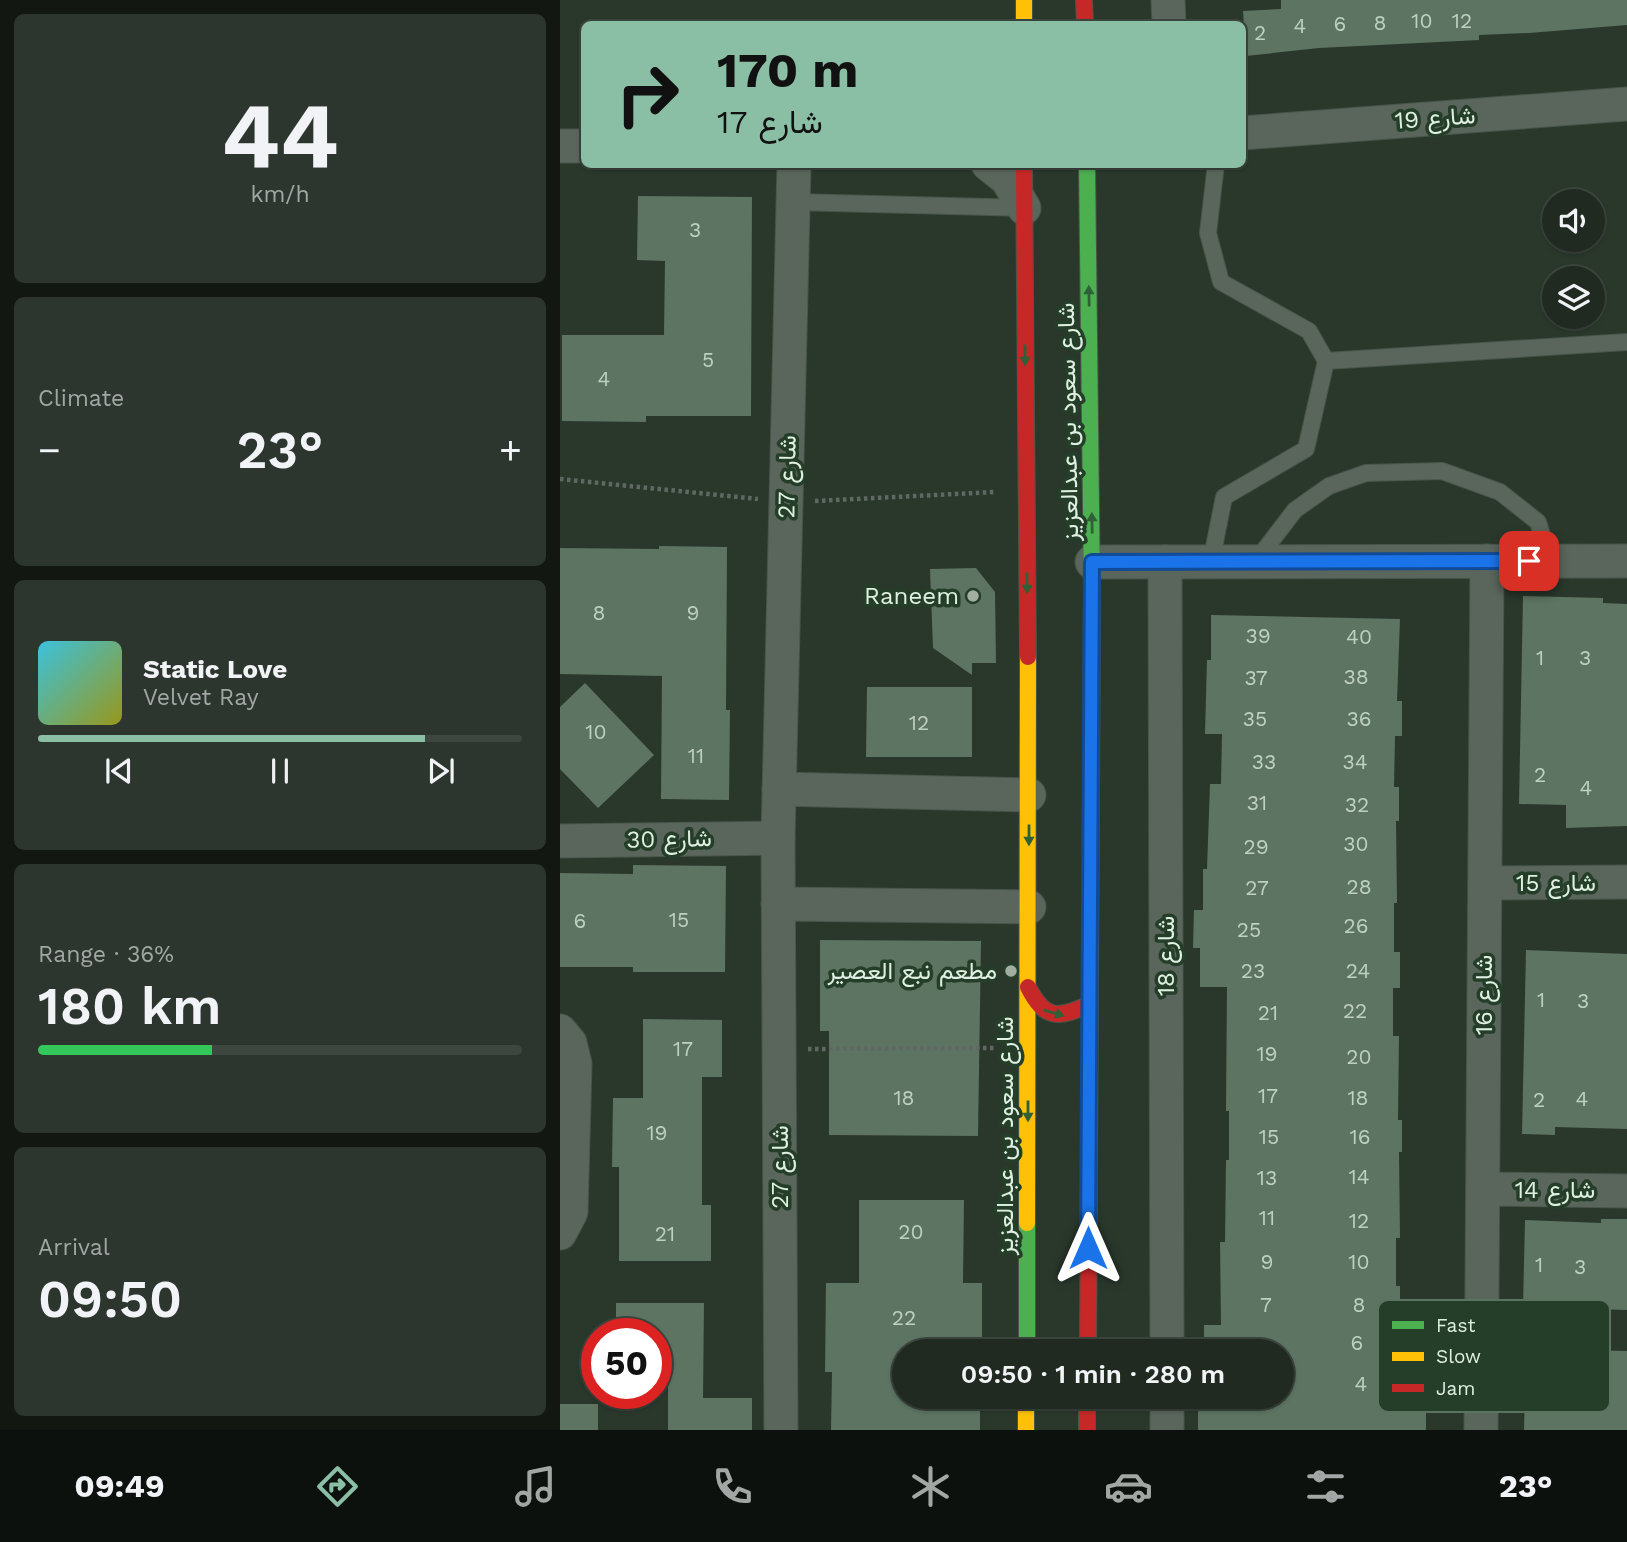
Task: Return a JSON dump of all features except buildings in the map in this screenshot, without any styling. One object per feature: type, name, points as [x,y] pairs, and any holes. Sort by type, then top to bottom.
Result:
[{"type":"main road","points":[[1024,0],[1024,21]]},
{"type":"main road","points":[[1084,0],[1085,21]]},
{"type":"main road","name":"شارع سعود بن عبدالعزيز","points":[[1024,168],[1029,795],[1027,1339]]},
{"type":"main road","name":"شارع سعود بن عبدالعزيز","points":[[1087,168],[1092,562],[1088,1339]]},
{"type":"main road","points":[[1028,987],[1037,1006],[1051,1015],[1067,1016],[1090,1004]]},
{"type":"main road","points":[[1028,1065],[1045,1052]]},
{"type":"main road","points":[[1075,1057],[1089,1069]]},
{"type":"main road","points":[[1026,1409],[1026,1430]]},
{"type":"main road","points":[[1087,1409],[1087,1430]]},
{"type":"street","points":[[1168,0],[1169,21]]},
{"type":"street","name":"شارع 19","points":[[1246,133],[1627,104]]},
{"type":"street","points":[[560,146],[581,146]]},
{"type":"street","name":"شارع 27","points":[[781,1430],[778,838],[794,168]]},
{"type":"street","points":[[993,168],[1006,178],[1024,208]]},
{"type":"street","name":"شارع 16","points":[[1482,1300],[1488,561]]},
{"type":"street","points":[[1092,562],[1627,561]]},
{"type":"street","name":"شارع 18","points":[[1165,562],[1167,1339]]},
{"type":"street","points":[[779,789],[1029,795]]},
{"type":"street","name":"شارع 30","points":[[560,841],[778,838]]},
{"type":"street","name":"شارع 15","points":[[1485,883],[1627,882]]},
{"type":"street","points":[[778,904],[1029,907]]},
{"type":"street","points":[[560,1031],[570,1043],[575,1064],[571,1212],[560,1233]]},
{"type":"street","name":"شارع 14","points":[[1483,1189],[1627,1191]]},
{"type":"street","points":[[1167,1409],[1167,1430]]},
{"type":"street","name":"شارع 16","points":[[1481,1412],[1481,1430]]},
{"type":"lane","points":[[1210,562],[1224,497],[1306,449],[1326,361],[1309,331],[1221,282],[1208,233],[1216,168]]},
{"type":"lane","points":[[794,202],[1024,208]]},
{"type":"lane","points":[[1326,361],[1627,342]]},
{"type":"lane","points":[[1256,561],[1295,510],[1329,486],[1366,473],[1442,471],[1500,492],[1538,522],[1550,561]]},
{"type":"path","points":[[779,1049],[1028,1048]]},
{"type":"traffic: fast","points":[[1087,168],[1092,594]]},
{"type":"traffic: fast","points":[[1027,1223],[1027,1339]]},
{"type":"traffic: slow","points":[[1024,0],[1024,21]]},
{"type":"traffic: slow","points":[[1089,1177],[1092,594]]},
{"type":"traffic: slow","points":[[1027,1223],[1028,657]]},
{"type":"traffic: slow","points":[[1026,1409],[1026,1430]]},
{"type":"traffic: jam","points":[[1084,0],[1085,21]]},
{"type":"traffic: jam","points":[[1024,168],[1028,657]]},
{"type":"traffic: jam","points":[[1028,987],[1040,1006],[1053,1014],[1069,1012],[1090,1004]]},
{"type":"traffic: jam","points":[[1088,1339],[1089,1177]]},
{"type":"traffic: jam","points":[[1087,1409],[1087,1430]]},
{"type":"place","name":"Raneem","points":[[973,596]]},
{"type":"place","name":"مطعم نبع العصير","points":[[1011,971]]},
{"type":"route","points":[[1088,1248],[1092,562],[1529,561]]}]
